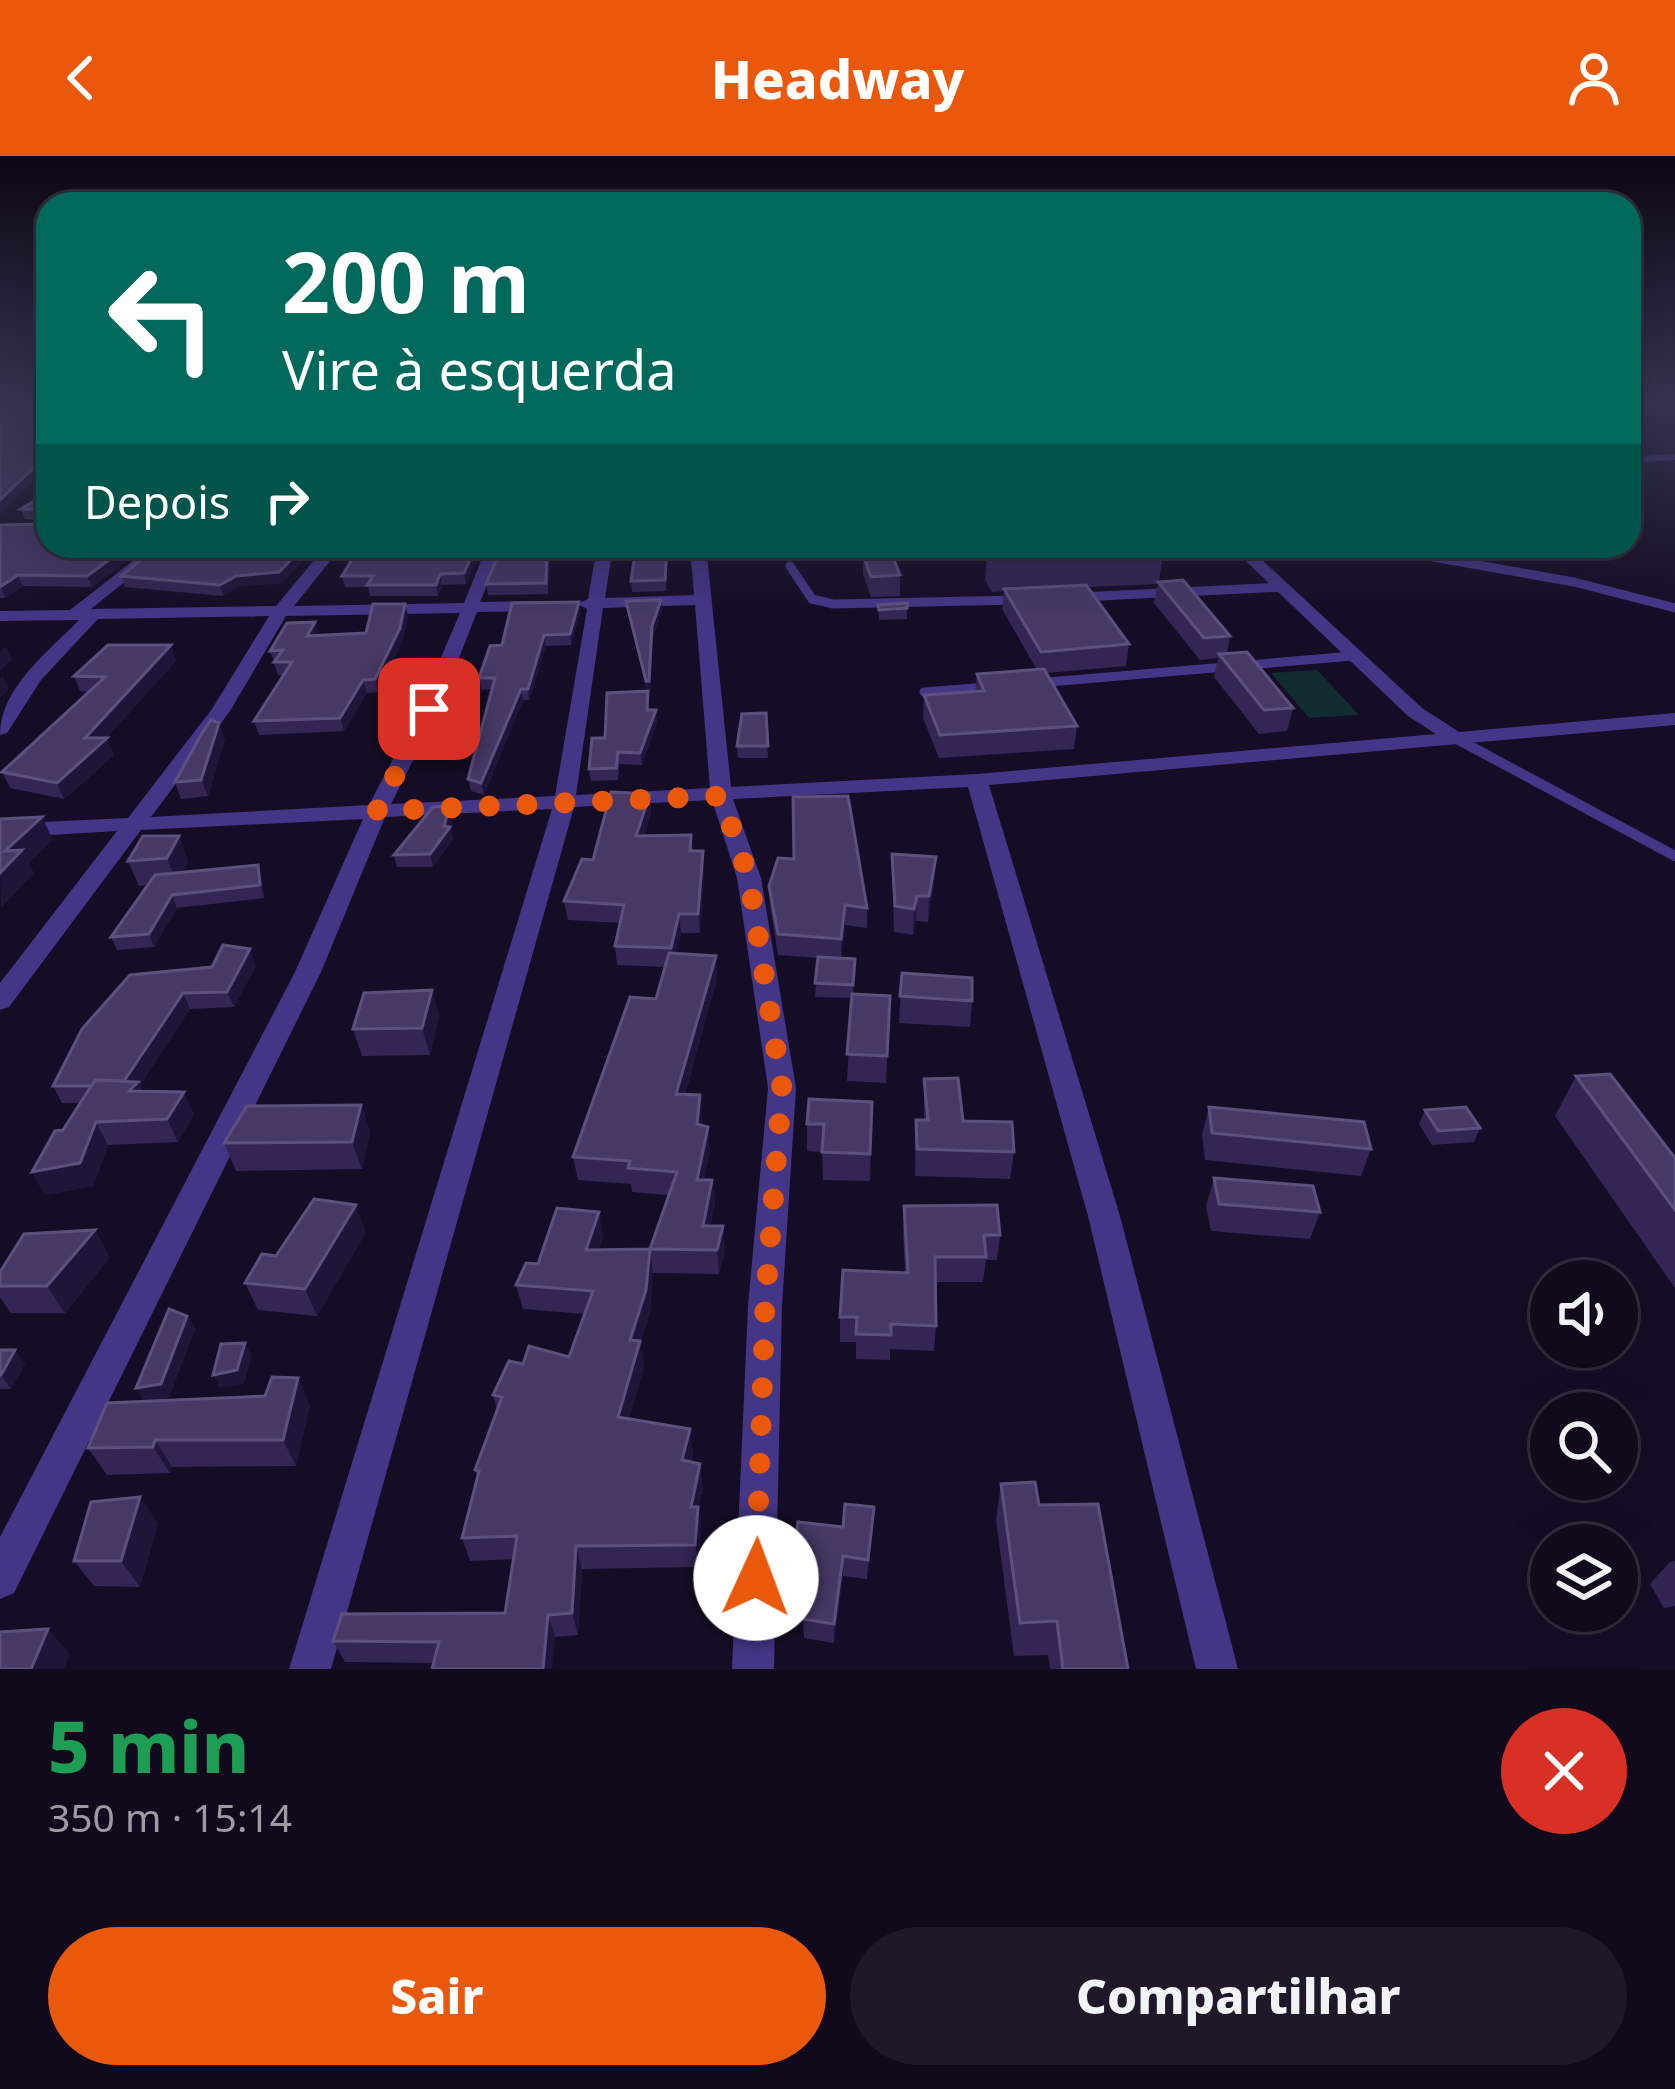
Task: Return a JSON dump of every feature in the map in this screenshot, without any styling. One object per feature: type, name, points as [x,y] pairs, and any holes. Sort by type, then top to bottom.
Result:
[{"type":"street","points":[[0,729],[82,616],[147,558]]},
{"type":"street","points":[[0,1001],[220,711],[279,613],[324,558]]},
{"type":"street","points":[[0,1579],[308,972],[491,558]]},
{"type":"street","points":[[310,1669],[564,806],[604,558]]},
{"type":"street","points":[[699,558],[721,796],[749,878],[782,1088],[765,1306],[753,1669]]},
{"type":"street","points":[[1251,558],[1414,712],[1454,738]]},
{"type":"street","points":[[0,616],[472,609],[703,600]]},
{"type":"street","points":[[0,831],[564,806],[977,781],[1675,719]]},
{"type":"street","points":[[977,781],[1104,1216],[1217,1669]]},
{"type":"lane","points":[[1439,558],[1574,582],[1675,608]]},
{"type":"lane","points":[[790,566],[812,599],[858,607],[1023,599]]},
{"type":"lane","points":[[1070,597],[1283,587]]},
{"type":"lane","points":[[1020,684],[1353,656]]},
{"type":"lane","points":[[925,692],[996,686]]},
{"type":"lane","points":[[1454,738],[1675,856]]},
{"type":"green space","points":[[1317,670],[1359,715],[1309,718],[1271,673]]},
{"type":"building","points":[[0,474],[28,474],[0,500]]},
{"type":"building","points":[[36,524],[36,558],[112,558],[87,576],[18,575],[0,587],[0,525]]},
{"type":"building","points":[[143,558],[292,558],[279,572],[236,576],[220,585],[121,576]]},
{"type":"building","points":[[353,558],[471,558],[464,573],[440,574],[436,585],[367,585],[373,576],[342,576]]},
{"type":"building","points":[[497,558],[547,558],[546,583],[486,584]]},
{"type":"building","points":[[634,558],[666,558],[665,580],[631,581]]},
{"type":"building","points":[[864,558],[893,558],[900,575],[871,577]]},
{"type":"building","points":[[1183,580],[1230,636],[1204,638],[1158,582]]},
{"type":"building","points":[[1086,585],[1129,644],[1041,652],[1004,589]]},
{"type":"building","points":[[661,600],[652,626],[646,681],[626,601]]},
{"type":"building","points":[[579,602],[570,634],[544,635],[528,689],[521,689],[481,783],[468,779],[495,678],[479,678],[490,646],[502,645],[512,603]]},
{"type":"building","points":[[907,603],[907,608],[879,610],[878,605]]},
{"type":"building","points":[[373,604],[405,604],[400,628],[375,679],[363,680],[340,718],[254,721],[292,662],[274,662],[283,650],[270,651],[287,623],[315,622],[307,636],[366,633]]},
{"type":"building","points":[[108,645],[171,645],[85,738],[107,738],[57,783],[2,772],[105,677],[74,676]]},
{"type":"building","points":[[1247,652],[1293,708],[1264,710],[1219,654]]},
{"type":"building","points":[[1044,669],[1077,726],[940,735],[924,695],[984,691],[977,674]]},
{"type":"building","points":[[648,691],[647,710],[656,710],[640,753],[618,752],[616,768],[589,769],[592,738],[605,738],[607,693]]},
{"type":"building","points":[[766,713],[768,746],[737,746],[742,714]]},
{"type":"building","points":[[211,720],[219,723],[201,780],[175,782],[202,733]]},
{"type":"building","points":[[611,792],[650,794],[636,836],[691,835],[690,851],[703,851],[698,914],[679,914],[671,948],[615,946],[624,905],[564,901],[582,859],[593,860]]},
{"type":"building","points":[[848,796],[867,908],[845,905],[841,939],[778,934],[769,886],[778,858],[794,859],[793,797]]},
{"type":"building","points":[[450,806],[444,826],[450,827],[430,854],[394,855],[433,807]]},
{"type":"building","points":[[42,817],[5,851],[22,850],[0,873],[0,819]]},
{"type":"building","points":[[143,836],[179,836],[167,858],[128,861]]},
{"type":"building","points":[[892,854],[936,857],[929,896],[917,896],[914,909],[895,906]]},
{"type":"building","points":[[258,865],[260,885],[172,895],[149,934],[111,937],[155,875]]},
{"type":"building","points":[[223,945],[250,949],[227,992],[183,993],[124,1081],[53,1086],[82,1029],[130,975],[212,967]]},
{"type":"building","points":[[669,953],[716,956],[676,1094],[700,1095],[697,1124],[708,1127],[697,1180],[712,1180],[703,1226],[723,1226],[717,1250],[650,1249],[677,1172],[628,1168],[630,1161],[573,1157],[630,997],[656,999]]},
{"type":"building","points":[[818,957],[855,959],[853,985],[815,983]]},
{"type":"building","points":[[902,973],[972,978],[972,1001],[900,996]]},
{"type":"building","points":[[432,990],[422,1028],[353,1029],[364,993]]},
{"type":"building","points":[[852,994],[890,996],[887,1056],[847,1054]]},
{"type":"building","points":[[1610,1074],[1675,1158],[1675,1210],[1576,1076]]},
{"type":"building","points":[[958,1078],[963,1121],[1012,1122],[1014,1152],[917,1149],[916,1120],[928,1120],[924,1079]]},
{"type":"building","points":[[95,1080],[138,1082],[129,1091],[184,1092],[167,1119],[96,1122],[80,1163],[32,1172],[55,1131],[63,1130]]},
{"type":"building","points":[[809,1099],[872,1102],[870,1154],[822,1152],[824,1124],[807,1124]]},
{"type":"building","points":[[361,1105],[352,1142],[224,1143],[247,1106]]},
{"type":"building","points":[[1209,1107],[1364,1122],[1371,1149],[1212,1133]]},
{"type":"building","points":[[1466,1107],[1480,1128],[1438,1131],[1425,1110]]},
{"type":"building","points":[[1214,1178],[1313,1186],[1320,1212],[1219,1204]]},
{"type":"building","points":[[314,1199],[356,1205],[305,1289],[245,1283],[262,1254],[276,1256]]},
{"type":"building","points":[[997,1205],[1000,1235],[984,1235],[986,1257],[935,1257],[936,1326],[891,1324],[891,1335],[856,1334],[857,1317],[840,1317],[843,1270],[908,1273],[904,1206]]},
{"type":"building","points":[[557,1208],[599,1212],[586,1250],[650,1249],[646,1290],[630,1340],[640,1341],[618,1417],[690,1429],[682,1460],[700,1464],[691,1507],[698,1507],[695,1545],[576,1546],[572,1613],[548,1615],[543,1669],[432,1669],[439,1642],[333,1641],[342,1614],[505,1613],[517,1536],[462,1538],[479,1471],[475,1470],[502,1397],[493,1395],[509,1361],[523,1364],[529,1346],[569,1357],[593,1291],[516,1285],[526,1263],[538,1264]]},
{"type":"building","points":[[95,1230],[47,1286],[0,1286],[0,1272],[24,1234]]},
{"type":"building","points":[[169,1309],[187,1316],[161,1384],[136,1388]]},
{"type":"building","points":[[245,1343],[237,1370],[213,1375],[221,1344]]},
{"type":"building","points":[[0,1350],[15,1350],[1,1375],[0,1375]]},
{"type":"building","points":[[272,1377],[298,1378],[283,1440],[155,1440],[153,1447],[88,1448],[107,1403],[265,1396]]},
{"type":"building","points":[[1035,1482],[1039,1505],[1098,1504],[1128,1669],[1063,1669],[1057,1621],[1020,1623],[1001,1484]]},
{"type":"building","points":[[140,1497],[121,1561],[74,1561],[91,1502]]},
{"type":"building","points":[[845,1504],[874,1507],[868,1560],[843,1556],[834,1624],[803,1619],[806,1601],[787,1598],[798,1522],[843,1527]]},
{"type":"building","points":[[48,1629],[31,1669],[0,1669],[0,1632]]},
{"type":"route","points":[[429,709],[377,811],[721,796],[749,878],[782,1088],[765,1306],[756,1578]]}]
